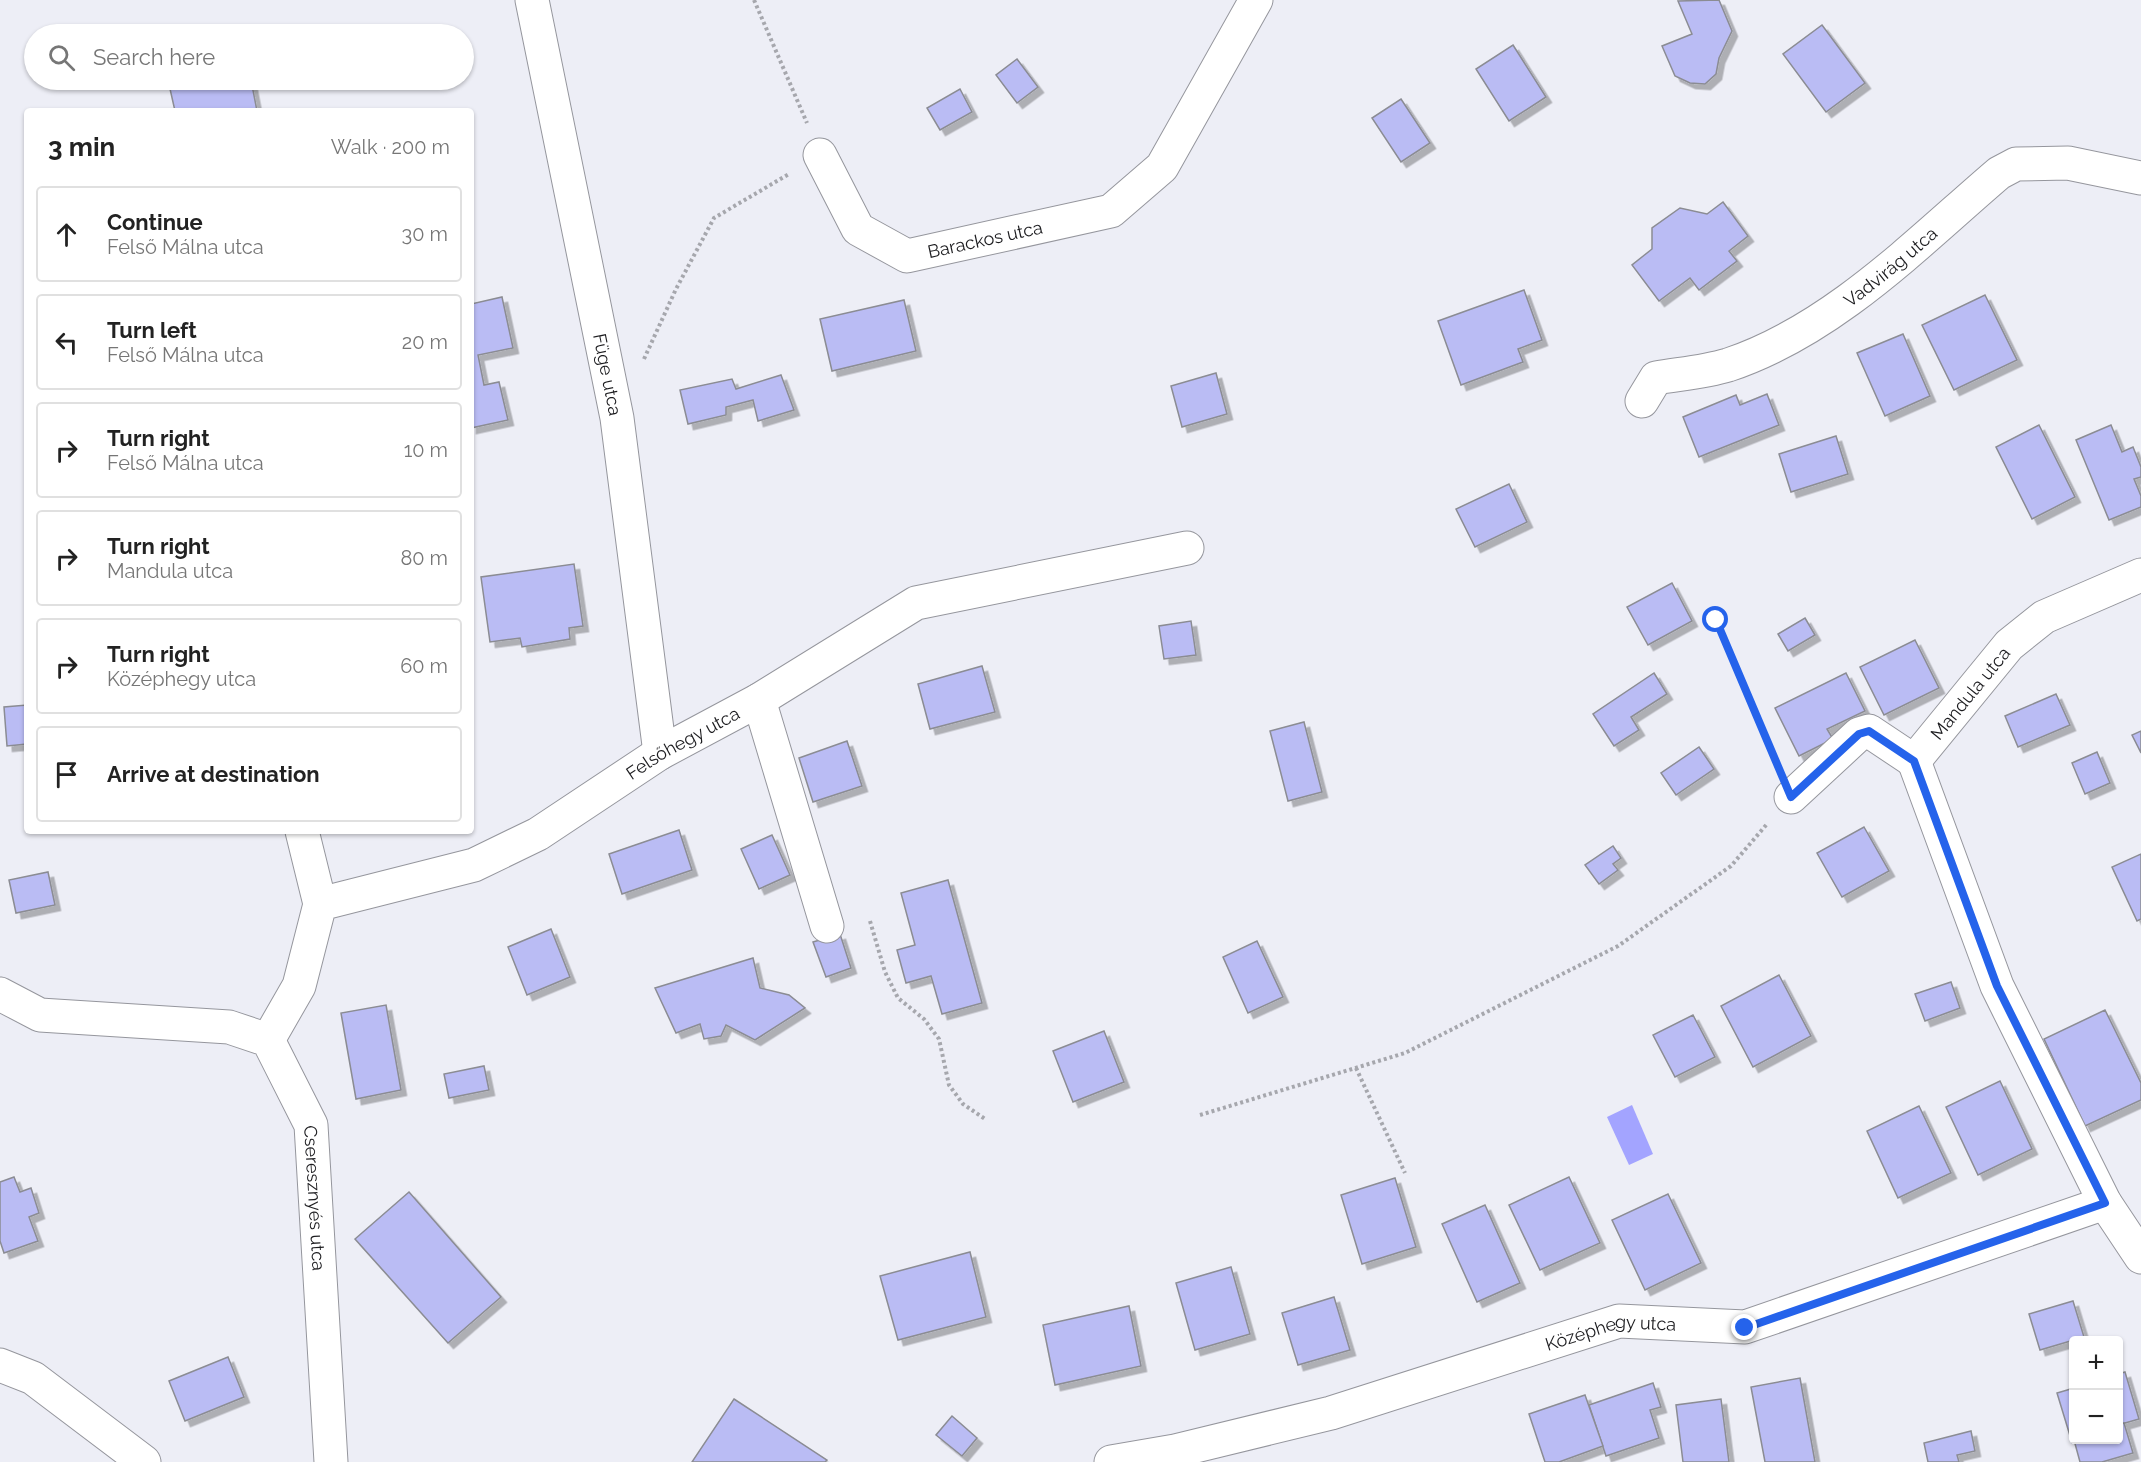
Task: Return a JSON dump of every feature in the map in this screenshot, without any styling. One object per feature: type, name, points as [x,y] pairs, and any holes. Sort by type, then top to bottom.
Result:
[{"type":"street","name":"Füge utca","points":[[532,0],[617,418],[660,753]]},
{"type":"street","name":"Barackos utca","points":[[820,155],[858,229],[907,256],[1111,211],[1162,167],[1256,0]]},
{"type":"street","name":"Vadvirág utca","points":[[1642,401],[1656,378],[1727,365],[1793,336],[1859,291],[1999,173],[2016,164],[2068,163],[2141,178]]},
{"type":"street","name":"Felsőhegy utca","points":[[320,904],[474,865],[538,834],[660,753],[759,700],[916,603],[1186,548]]},
{"type":"street","name":"Mandula utca","points":[[1914,761],[2009,645],[2044,617],[2141,575]]},
{"type":"street","points":[[759,700],[827,926]]},
{"type":"street","points":[[1791,797],[1859,734],[1869,731],[1914,761],[1997,986],[2105,1203],[2141,1257]]},
{"type":"street","points":[[0,994],[40,1015],[229,1027],[268,1040],[299,986],[320,904],[303,834]]},
{"type":"street","name":"Cseresznyés utca","points":[[268,1040],[311,1125],[331,1462]]},
{"type":"street","name":"Középhegy utca","points":[[1111,1462],[1175,1451],[1331,1413],[1619,1321],[1745,1328],[2105,1203]]},
{"type":"street","points":[[0,1365],[33,1378],[144,1462]]},
{"type":"path","points":[[642,364],[676,289],[714,218],[820,155],[754,0]]},
{"type":"path","points":[[1200,1115],[1405,1053],[1618,946],[1731,866],[1791,797],[1716,620]]},
{"type":"path","points":[[870,921],[885,972],[898,998],[924,1019],[939,1039],[949,1085],[963,1104],[985,1119]]},
{"type":"path","points":[[1356,1068],[1405,1173]]},
{"type":"water","points":[[1632,1105],[1653,1154],[1629,1165],[1607,1117]]},
{"type":"building","points":[[1719,0],[1732,31],[1719,58],[1716,74],[1705,84],[1690,83],[1675,76],[1662,46],[1692,34],[1678,1]]},
{"type":"building","points":[[1822,25],[1865,83],[1826,112],[1783,54]]},
{"type":"building","points":[[1513,45],[1546,97],[1509,121],[1476,69]]},
{"type":"building","points":[[1017,59],[1038,87],[1017,103],[996,75]]},
{"type":"building","points":[[960,89],[972,112],[940,130],[927,108]]},
{"type":"building","points":[[170,90],[253,90],[256,108],[174,108]]},
{"type":"building","points":[[1401,99],[1430,143],[1401,162],[1372,118]]},
{"type":"building","points":[[1723,202],[1748,236],[1729,251],[1737,261],[1699,290],[1690,278],[1659,301],[1632,265],[1652,249],[1652,228],[1680,208],[1707,214]]},
{"type":"building","points":[[1524,290],[1542,340],[1518,349],[1523,362],[1461,385],[1438,321]]},
{"type":"building","points":[[1985,295],[2017,360],[1954,390],[1922,325]]},
{"type":"building","points":[[502,297],[513,348],[478,355],[484,385],[499,382],[508,420],[474,427],[474,303]]},
{"type":"building","points":[[904,300],[916,351],[832,371],[820,319]]},
{"type":"building","points":[[1903,334],[1930,396],[1885,416],[1857,353]]},
{"type":"building","points":[[1216,373],[1227,414],[1182,427],[1171,386]]},
{"type":"building","points":[[781,375],[794,410],[758,421],[753,400],[726,407],[726,415],[688,424],[680,390],[732,379],[736,389]]},
{"type":"building","points":[[1767,394],[1779,425],[1699,457],[1683,417],[1736,395],[1740,405]]},
{"type":"building","points":[[2039,425],[2075,497],[2032,519],[1996,447]]},
{"type":"building","points":[[2111,425],[2122,452],[2133,447],[2141,467],[2141,477],[2134,479],[2141,496],[2141,507],[2109,520],[2076,440]]},
{"type":"building","points":[[1836,436],[1848,474],[1791,492],[1779,454]]},
{"type":"building","points":[[1509,484],[1527,522],[1475,547],[1456,509]]},
{"type":"building","points":[[574,564],[583,626],[569,628],[570,639],[522,647],[520,638],[490,642],[481,577]]},
{"type":"building","points":[[1672,583],[1692,621],[1648,645],[1627,607]]},
{"type":"building","points":[[1805,618],[1815,635],[1788,651],[1778,634]]},
{"type":"building","points":[[1191,621],[1196,655],[1164,659],[1159,626]]},
{"type":"building","points":[[1915,640],[1939,688],[1884,715],[1860,667]]},
{"type":"building","points":[[982,666],[995,712],[930,729],[918,684]]},
{"type":"building","points":[[1654,673],[1667,694],[1631,717],[1639,730],[1614,746],[1593,714]]},
{"type":"building","points":[[1846,673],[1865,711],[1827,729],[1833,739],[1799,756],[1775,708]]},
{"type":"building","points":[[2056,694],[2070,725],[2018,747],[2005,716]]},
{"type":"building","points":[[24,705],[24,744],[7,746],[4,707]]},
{"type":"building","points":[[1304,722],[1322,792],[1288,801],[1270,731]]},
{"type":"building","points":[[2141,731],[2141,753],[2132,735]]},
{"type":"building","points":[[847,741],[862,786],[813,802],[799,758]]},
{"type":"building","points":[[1699,747],[1714,769],[1676,795],[1661,773]]},
{"type":"building","points":[[2097,752],[2110,783],[2085,794],[2072,763]]},
{"type":"building","points":[[1864,827],[1889,871],[1842,897],[1817,853]]},
{"type":"building","points":[[679,830],[692,870],[622,894],[609,854]]},
{"type":"building","points":[[772,835],[790,875],[759,889],[741,849]]},
{"type":"building","points":[[1613,846],[1621,858],[1613,864],[1618,870],[1599,884],[1585,865]]},
{"type":"building","points":[[2141,854],[2141,919],[2137,921],[2112,867]]},
{"type":"building","points":[[48,872],[55,905],[16,913],[9,880]]},
{"type":"building","points":[[948,880],[982,1003],[942,1014],[931,976],[906,983],[897,950],[915,945],[901,893]]},
{"type":"building","points":[[551,929],[570,977],[527,995],[508,947]]},
{"type":"building","points":[[840,934],[851,968],[826,977],[813,942]]},
{"type":"building","points":[[1257,941],[1283,997],[1248,1013],[1223,957]]},
{"type":"building","points":[[753,958],[760,988],[789,995],[805,1008],[755,1040],[726,1025],[721,1036],[704,1039],[700,1024],[676,1033],[655,988]]},
{"type":"building","points":[[1779,975],[1811,1036],[1753,1067],[1721,1006]]},
{"type":"building","points":[[1951,982],[1960,1008],[1925,1021],[1915,994]]},
{"type":"building","points":[[386,1005],[401,1090],[356,1099],[341,1013]]},
{"type":"building","points":[[2105,1010],[2141,1083],[2141,1100],[2085,1126],[2044,1039]]},
{"type":"building","points":[[1693,1015],[1715,1057],[1675,1077],[1653,1035]]},
{"type":"building","points":[[1104,1031],[1124,1082],[1073,1102],[1053,1051]]},
{"type":"building","points":[[484,1066],[489,1090],[449,1098],[444,1074]]},
{"type":"building","points":[[2000,1081],[2032,1149],[1978,1175],[1946,1107]]},
{"type":"building","points":[[1919,1106],[1951,1173],[1898,1198],[1867,1131]]},
{"type":"building","points":[[14,1177],[20,1192],[31,1188],[39,1213],[29,1217],[38,1241],[4,1253],[0,1241],[0,1182]]},
{"type":"building","points":[[1569,1177],[1600,1243],[1540,1270],[1509,1205]]},
{"type":"building","points":[[1395,1178],[1416,1247],[1362,1264],[1341,1195]]},
{"type":"building","points":[[409,1192],[501,1297],[448,1343],[355,1239]]},
{"type":"building","points":[[1668,1194],[1701,1263],[1645,1290],[1612,1220]]},
{"type":"building","points":[[1485,1205],[1520,1283],[1477,1302],[1442,1224]]},
{"type":"building","points":[[970,1252],[986,1317],[898,1340],[880,1276]]},
{"type":"building","points":[[1231,1267],[1250,1334],[1195,1350],[1176,1283]]},
{"type":"building","points":[[1334,1297],[1350,1350],[1298,1365],[1282,1313]]},
{"type":"building","points":[[2073,1301],[2084,1336],[2069,1336],[2069,1341],[2040,1350],[2029,1314]]},
{"type":"building","points":[[1129,1306],[1141,1366],[1055,1385],[1043,1325]]},
{"type":"building","points":[[228,1357],[244,1397],[185,1421],[169,1381]]},
{"type":"building","points":[[2125,1372],[2139,1419],[2123,1424],[2123,1390],[2123,1373]]},
{"type":"building","points":[[1800,1378],[1815,1462],[1765,1462],[1751,1387]]},
{"type":"building","points":[[1653,1383],[1661,1407],[1650,1410],[1659,1438],[1606,1456],[1589,1405]]},
{"type":"building","points":[[2069,1389],[2069,1432],[2057,1393]]},
{"type":"building","points":[[1585,1395],[1603,1446],[1559,1462],[1545,1462],[1529,1414]]},
{"type":"building","points":[[734,1399],[827,1460],[825,1462],[692,1462]]},
{"type":"building","points":[[1721,1399],[1729,1462],[1683,1462],[1676,1405]]},
{"type":"building","points":[[952,1416],[977,1438],[962,1456],[936,1435]]},
{"type":"building","points":[[2123,1423],[2133,1453],[2102,1462],[2080,1462],[2075,1444],[2123,1444]]},
{"type":"building","points":[[1971,1431],[1975,1451],[1957,1455],[1959,1462],[1928,1462],[1924,1443]]},
{"type":"route","points":[[1716,620],[1791,797],[1859,734],[1869,731],[1914,761],[1997,986],[2105,1203],[1745,1328]]}]
